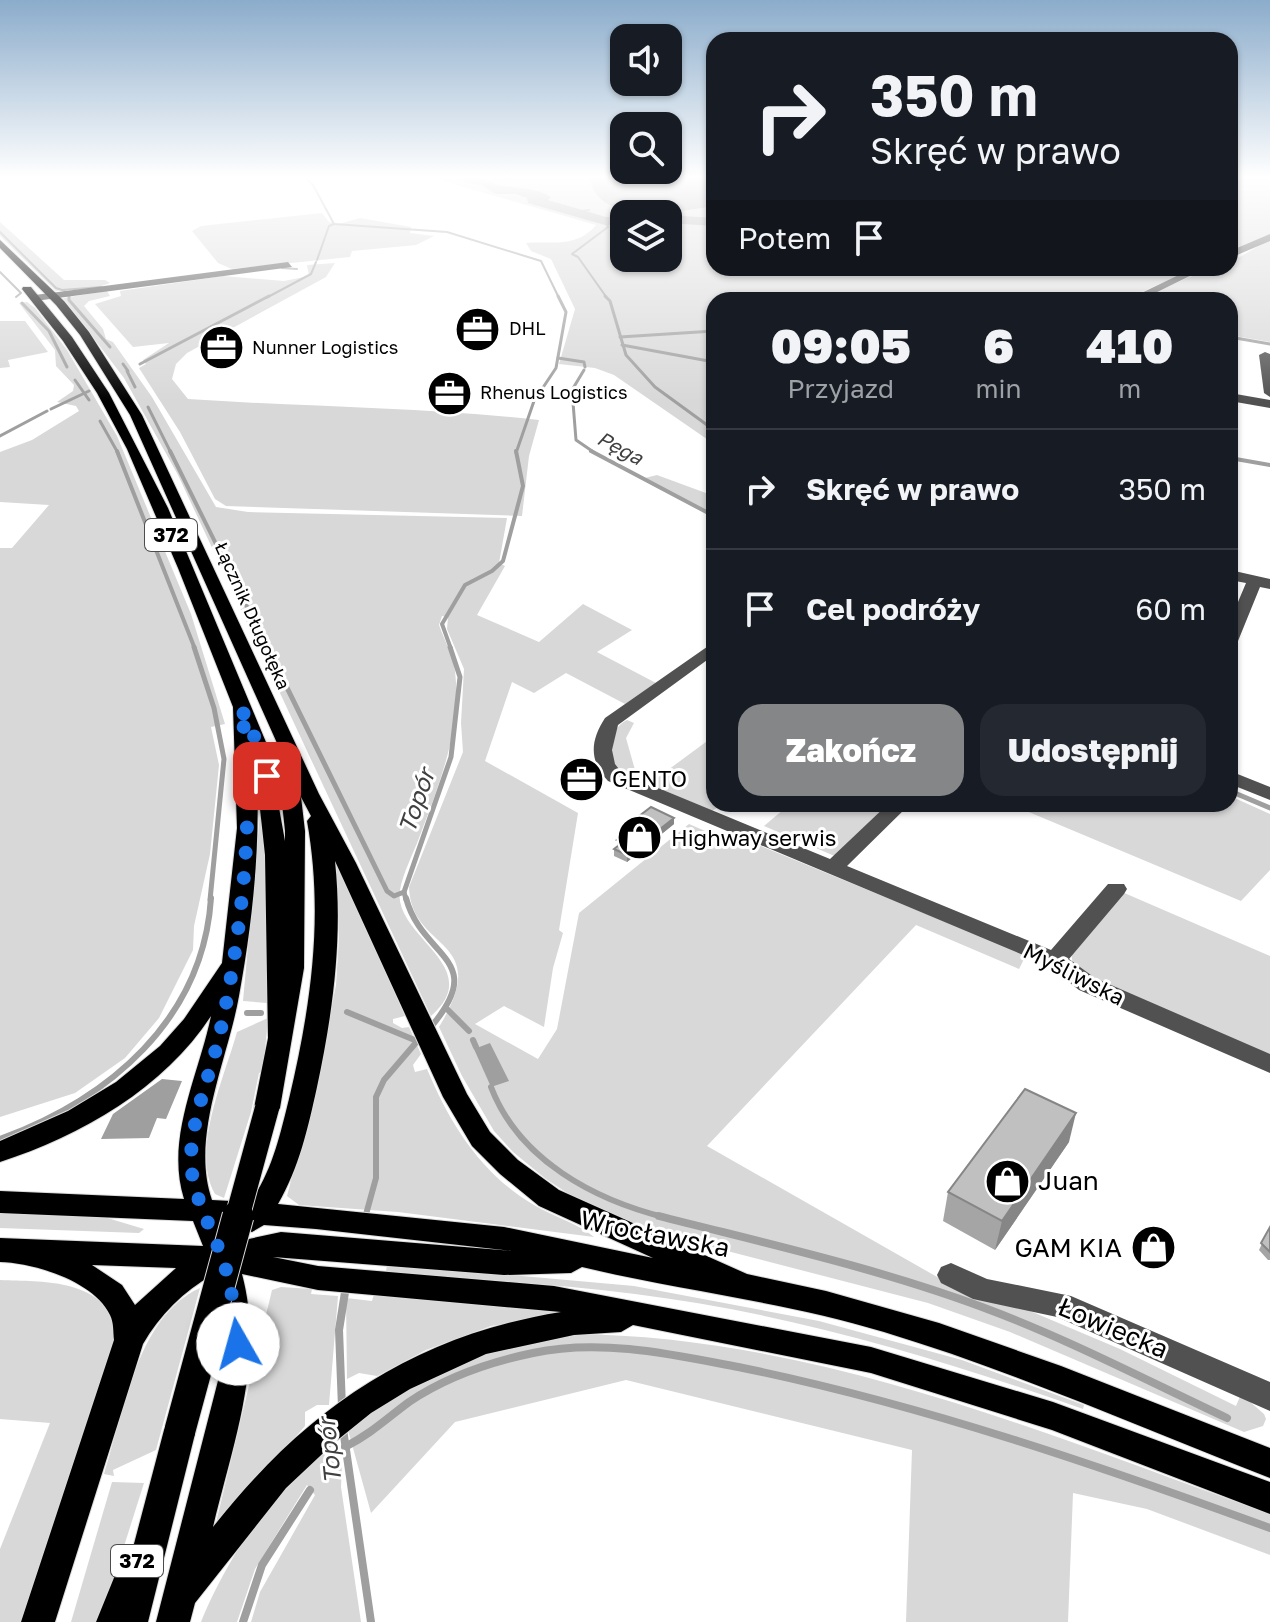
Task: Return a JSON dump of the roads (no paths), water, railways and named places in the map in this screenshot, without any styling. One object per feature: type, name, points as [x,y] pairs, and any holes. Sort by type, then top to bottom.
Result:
[{"type":"main road","name":"Łącznik Długołęka","points":[[6,251],[44,296],[85,334],[146,433],[280,729]]},
{"type":"main road","name":"Łącznik Długołęka","points":[[17,278],[44,296],[134,449],[218,646],[241,708]]},
{"type":"main road","points":[[176,1610],[235,1373],[238,1344],[236,1318],[222,1258],[192,1176],[191,1157],[220,1033],[240,905],[248,782],[248,749],[241,708]]},
{"type":"main road","name":"372","points":[[241,708],[259,747],[271,804],[280,1041]]},
{"type":"main road","points":[[280,729],[441,1066],[481,1139],[509,1167],[549,1198],[747,1287]]},
{"type":"main road","name":"372","points":[[131,1622],[267,1108],[293,968],[296,881],[291,791],[280,729]]},
{"type":"main road","points":[[222,1258],[279,1183],[318,1027],[327,968],[327,878],[309,794]]},
{"type":"main road","points":[[0,1152],[42,1136],[107,1101],[163,1058],[201,1014],[233,958]]},
{"type":"main road","points":[[0,1202],[257,1215],[326,1234]]},
{"type":"main road","points":[[38,1622],[129,1340],[141,1317],[173,1284],[222,1258],[255,1247],[326,1234]]},
{"type":"main road","name":"Wrocławska","points":[[326,1234],[391,1239],[504,1263],[607,1261],[825,1303],[917,1329],[1022,1365],[1270,1463]]},
{"type":"main road","points":[[14,1250],[222,1258],[318,1278],[554,1298],[669,1318],[871,1360],[1053,1416],[1270,1498]]},
{"type":"main road","points":[[14,1250],[102,1282],[126,1313],[129,1340]]},
{"type":"main road","points":[[176,1610],[286,1466],[328,1426],[398,1378],[441,1357],[518,1332],[579,1320],[669,1318]]},
{"type":"main road","name":"372","points":[[113,1622],[161,1500]]},
{"type":"street","points":[[44,296],[288,265]]},
{"type":"street","points":[[1149,292],[1184,276]]},
{"type":"street","points":[[1265,355],[1270,393]]},
{"type":"street","points":[[1238,398],[1270,404]]},
{"type":"street","points":[[1238,577],[1262,582],[1238,626]]},
{"type":"street","name":"Myśliwska","points":[[706,653],[611,722],[603,733],[603,754],[608,772],[706,808]]},
{"type":"street","points":[[1238,780],[1270,794]]},
{"type":"street","name":"Myśliwska","points":[[714,812],[832,868],[1055,960],[1087,984],[1270,1064]]},
{"type":"street","points":[[832,868],[892,812]]},
{"type":"street","points":[[1055,960],[1116,889]]},
{"type":"street","name":"Łowiecka","points":[[951,1275],[983,1290],[1061,1305],[1270,1397]]},
{"type":"waterway","points":[[19,251],[56,288],[62,290]]},
{"type":"waterway","points":[[317,260],[320,251]]},
{"type":"waterway","name":"Topór","points":[[508,251],[541,261],[559,298]]},
{"type":"waterway","points":[[576,251],[572,254],[578,257],[607,298]]},
{"type":"waterway","points":[[266,298],[311,274],[316,262]]},
{"type":"waterway","points":[[282,268],[297,269]]},
{"type":"waterway","points":[[0,272],[21,293],[16,297]]},
{"type":"waterway","points":[[62,290],[101,287]]},
{"type":"waterway","points":[[69,296],[69,300],[110,347]]},
{"type":"waterway","points":[[140,364],[269,296]]},
{"type":"waterway","name":"Topór","points":[[516,452],[534,401],[556,368],[566,312],[559,298]]},
{"type":"waterway","points":[[607,298],[621,337]]},
{"type":"waterway","points":[[22,303],[49,331],[67,367]]},
{"type":"waterway","points":[[621,337],[706,332]]},
{"type":"waterway","points":[[621,337],[623,345]]},
{"type":"waterway","points":[[1238,338],[1270,344]]},
{"type":"waterway","points":[[623,345],[706,361]]},
{"type":"waterway","points":[[623,345],[626,355],[655,387],[706,424]]},
{"type":"waterway","name":"Pęga","points":[[558,358],[584,362],[585,367]]},
{"type":"waterway","points":[[123,364],[128,371]]},
{"type":"waterway","name":"Pęga","points":[[584,370],[572,390],[576,440],[595,453]]},
{"type":"waterway","points":[[127,371],[135,387]]},
{"type":"waterway","points":[[75,380],[84,393]]},
{"type":"waterway","points":[[84,393],[89,391]]},
{"type":"waterway","points":[[51,409],[84,393]]},
{"type":"waterway","points":[[84,393],[89,400]]},
{"type":"waterway","points":[[148,407],[170,451]]},
{"type":"waterway","points":[[0,436],[47,411]]},
{"type":"waterway","points":[[100,421],[117,452]]},
{"type":"waterway","points":[[170,451],[268,649]]},
{"type":"waterway","name":"Pęga","points":[[591,451],[706,512]]},
{"type":"waterway","points":[[117,452],[195,649]]},
{"type":"waterway","name":"Topór","points":[[451,649],[442,624],[465,585],[492,571],[503,561],[523,486],[516,452]]},
{"type":"waterway","points":[[1238,459],[1270,465]]},
{"type":"waterway","points":[[194,647],[214,708],[224,759],[210,900]]},
{"type":"waterway","points":[[267,647],[387,891],[394,896],[404,892]]},
{"type":"waterway","name":"Topór","points":[[404,892],[451,757],[460,677],[450,647]]},
{"type":"waterway","name":"Pęga","points":[[1238,794],[1270,808]]},
{"type":"waterway","name":"Topór","points":[[404,892],[406,900]]},
{"type":"waterway","points":[[0,1139],[78,1102],[113,1077],[143,1049],[169,1017],[190,982],[204,942],[211,898]]},
{"type":"waterway","name":"Topór","points":[[406,898],[414,918],[453,972],[454,987],[447,1005],[430,1028]]},
{"type":"waterway","points":[[446,1008],[469,1031]]},
{"type":"waterway","points":[[347,1012],[417,1041]]},
{"type":"waterway","points":[[247,1013],[261,1013]]},
{"type":"waterway","name":"Topór","points":[[365,1218],[376,1178],[376,1097],[384,1080],[420,1038]]},
{"type":"waterway","points":[[473,1040],[476,1047]]},
{"type":"waterway","points":[[491,1087],[520,1136],[562,1173],[613,1200],[667,1218]]},
{"type":"waterway","points":[[659,1216],[862,1268],[982,1307],[1075,1346],[1227,1418]]},
{"type":"waterway","name":"Topór","points":[[342,1407],[339,1330],[346,1286]]},
{"type":"waterway","points":[[346,1447],[423,1393],[485,1366],[559,1349],[638,1350],[810,1383],[943,1418],[1075,1459],[1270,1528]]},
{"type":"waterway","name":"Topór","points":[[343,1429],[346,1447]]},
{"type":"waterway","name":"Topór","points":[[346,1447],[371,1622]]},
{"type":"waterway","points":[[243,1622],[262,1565],[310,1490]]},
{"type":"place","name":"DHL","points":[[478,329]]},
{"type":"place","name":"Nunner Logistics","points":[[221,348]]},
{"type":"place","name":"Rhenus Logistics","points":[[449,393]]},
{"type":"place","name":"GENTO","points":[[581,779]]},
{"type":"place","name":"Highway serwis","points":[[640,838]]},
{"type":"place","name":"Juan","points":[[1007,1181]]},
{"type":"place","name":"GAM KIA","points":[[1153,1248]]}]
